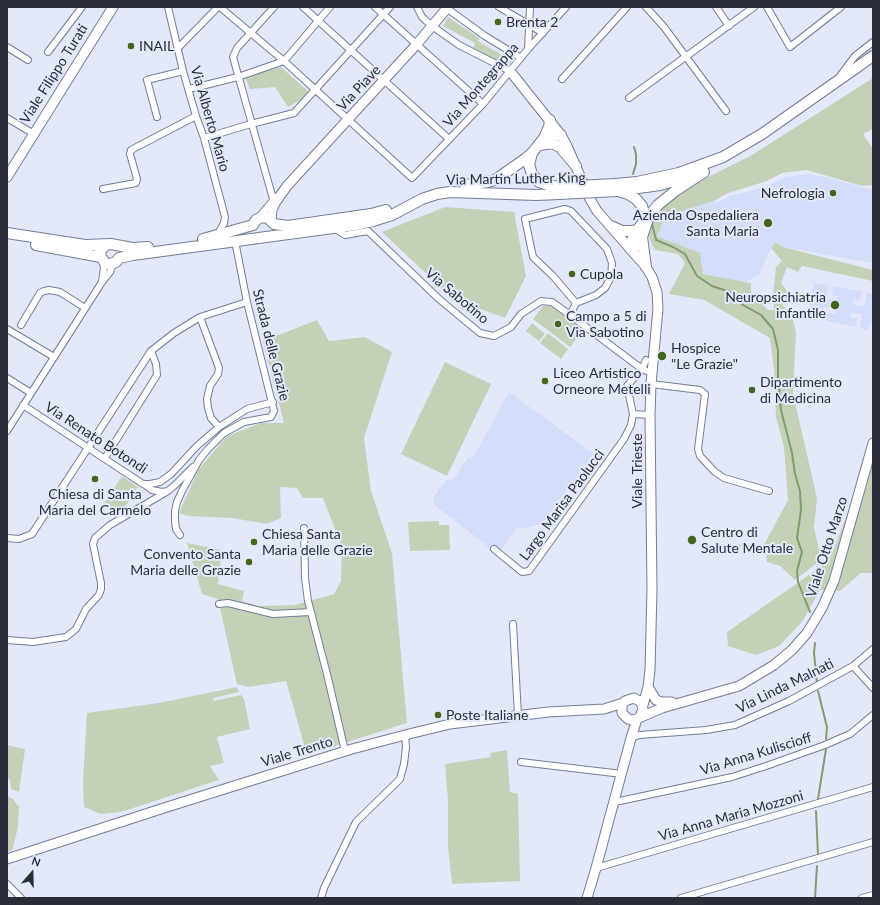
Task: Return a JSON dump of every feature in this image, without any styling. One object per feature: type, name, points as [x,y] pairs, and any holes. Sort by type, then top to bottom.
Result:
[{"type":"main road","name":"Via Martin Luther King","points":[[616,187],[679,173],[723,157],[762,134],[873,56]]},
{"type":"main road","name":"Via Martin Luther King","points":[[272,222],[288,226],[371,214],[390,209],[435,188],[450,185],[559,190],[660,185],[704,172],[745,153],[873,64]]},
{"type":"main road","points":[[545,142],[550,120]]},
{"type":"main road","points":[[465,185],[495,180],[532,153],[553,135],[561,135]]},
{"type":"main road","points":[[545,142],[560,147],[576,166]]},
{"type":"main road","points":[[532,153],[530,165],[532,174],[540,182],[559,190]]},
{"type":"main road","points":[[646,267],[640,234],[650,216],[658,205],[674,191],[704,172]]},
{"type":"main road","points":[[616,187],[633,197],[642,206],[644,214],[639,243],[635,247],[630,248]]},
{"type":"main road","name":"Via Martin Luther King","points":[[8,234],[109,260],[334,228],[373,221],[392,215],[422,199],[437,194],[450,192],[536,195],[559,190]]},
{"type":"main road","points":[[8,234],[69,243],[111,245],[132,248],[209,238],[256,222],[265,216],[272,222],[272,233],[265,238],[256,234],[254,232],[256,222]]},
{"type":"main road","points":[[611,226],[622,232],[640,234]]},
{"type":"main road","points":[[111,245],[120,250],[109,260],[102,248],[111,245]]},
{"type":"street","points":[[48,52],[82,7]]},
{"type":"street","name":"Viale Filippo Turati","points":[[7,176],[113,7]]},
{"type":"street","name":"Via Alberto Mario","points":[[168,7],[183,72],[204,138],[225,216],[224,223],[217,236]]},
{"type":"street","points":[[178,48],[219,7],[284,61],[348,120]]},
{"type":"street","points":[[273,199],[233,57],[234,53],[274,7]]},
{"type":"street","points":[[303,7],[449,139]]},
{"type":"street","points":[[188,89],[238,77],[284,61],[330,7]]},
{"type":"street","points":[[374,7],[483,104]]},
{"type":"street","points":[[204,138],[294,113],[390,7]]},
{"type":"street","points":[[417,7],[422,17],[459,45],[510,71]]},
{"type":"street","points":[[498,7],[543,33]]},
{"type":"street","points":[[528,49],[530,7]]},
{"type":"street","name":"Via Montegrappa","points":[[348,120],[412,178],[483,104],[528,49],[566,7]]},
{"type":"street","points":[[562,79],[628,7]]},
{"type":"street","points":[[646,7],[664,27],[726,111]]},
{"type":"street","points":[[716,7],[729,26]]},
{"type":"street","points":[[629,98],[754,7]]},
{"type":"street","points":[[767,7],[790,47],[841,7]]},
{"type":"street","points":[[447,8],[485,36],[521,58]]},
{"type":"street","name":"Via Piave","points":[[256,222],[273,199],[287,186],[385,80],[447,8]]},
{"type":"street","points":[[834,84],[855,56],[873,42]]},
{"type":"street","points":[[7,47],[28,60]]},
{"type":"street","name":"Viale Trieste","points":[[510,71],[561,135],[597,211],[646,267],[652,277],[656,292],[658,309],[651,384],[650,415],[652,590],[649,682],[643,705]]},
{"type":"street","points":[[157,118],[147,80],[183,72]]},
{"type":"street","points":[[103,189],[136,183],[137,179],[130,154],[132,150],[196,116]]},
{"type":"street","points":[[7,118],[34,134]]},
{"type":"street","name":"Via Piave","points":[[272,222],[272,210],[287,186]]},
{"type":"street","points":[[576,302],[533,258],[525,219],[565,209],[571,212],[607,249],[612,263],[611,277],[605,288],[596,295],[576,302],[570,315],[642,369],[652,373]]},
{"type":"street","name":"Via Sabotino","points":[[334,228],[345,235],[368,230],[439,299],[480,333],[494,336],[511,326],[521,314],[541,301],[552,302],[570,315]]},
{"type":"street","name":"Strada delle Grazie","points":[[7,640],[33,642],[66,637],[76,629],[86,609],[99,595],[101,589],[93,544],[95,538],[110,525],[176,484],[224,433],[244,422],[271,417],[274,411],[273,402],[247,302],[235,241]]},
{"type":"street","points":[[102,282],[104,268],[109,260]]},
{"type":"street","points":[[7,431],[85,308],[110,272],[109,260]]},
{"type":"street","points":[[21,325],[40,293],[44,291],[49,290],[60,292],[85,308]]},
{"type":"street","points":[[7,538],[19,539],[32,534],[151,351],[174,333],[200,317],[247,302]]},
{"type":"street","points":[[200,317],[219,368],[218,374],[210,386],[207,399],[211,418],[219,427]]},
{"type":"street","points":[[7,329],[54,357]]},
{"type":"street","points":[[105,458],[157,375],[156,364],[151,351]]},
{"type":"street","points":[[642,369],[646,360],[654,352]]},
{"type":"street","points":[[633,362],[646,360]]},
{"type":"street","name":"Largo Marisa Paolucci","points":[[494,549],[522,572],[529,571],[624,439],[631,425],[633,414],[627,386],[642,369]]},
{"type":"street","points":[[7,378],[31,393]]},
{"type":"street","points":[[651,384],[700,390],[705,394],[698,449],[700,456],[715,472],[724,478],[769,491]]},
{"type":"street","name":"Via Renato Botondi","points":[[23,405],[143,484],[160,482],[171,474],[207,435],[247,409],[273,402]]},
{"type":"street","points":[[633,414],[650,415]]},
{"type":"street","points":[[7,418],[13,421]]},
{"type":"street","name":"Viale Otto Marzo","points":[[638,718],[662,708],[739,686],[774,665],[792,650],[806,633],[822,608],[834,581],[873,443]]},
{"type":"street","name":"Strada delle Grazie","points":[[180,535],[176,529],[175,521],[177,502],[199,460]]},
{"type":"street","points":[[143,484],[152,490],[162,492],[168,490]]},
{"type":"street","points":[[304,528],[305,578],[308,601],[345,752]]},
{"type":"street","points":[[219,604],[228,603],[273,614],[311,612]]},
{"type":"street","points":[[513,624],[518,715]]},
{"type":"street","name":"Via Linda Malnati","points":[[631,736],[706,730],[735,725],[789,701],[853,666],[873,649]]},
{"type":"street","points":[[853,666],[873,688]]},
{"type":"street","points":[[634,698],[649,682],[656,700],[662,702],[681,702]]},
{"type":"street","points":[[587,898],[615,802],[631,736],[638,718],[643,712],[643,705],[638,699],[634,698],[628,699],[621,707],[631,736]]},
{"type":"street","name":"Viale Trento","points":[[7,859],[167,807],[405,735],[450,724],[548,712],[604,710],[623,703]]},
{"type":"street","name":"Viale Otto Marzo","points":[[643,705],[662,708]]},
{"type":"street","name":"Viale Trento","points":[[604,710],[624,716]]},
{"type":"street","points":[[624,716],[631,720],[638,718]]},
{"type":"street","name":"Via Anna Kuliscioff","points":[[615,802],[732,777],[766,766],[825,745],[850,734],[873,716]]},
{"type":"street","points":[[321,898],[324,888],[356,822],[400,779],[406,747],[405,735]]},
{"type":"street","points":[[521,762],[622,774]]},
{"type":"street","name":"Via Anna Maria Mozzoni","points":[[596,868],[873,787]]},
{"type":"street","points":[[681,898],[873,842]]},
{"type":"street","points":[[7,884],[21,898]]},
{"type":"street","points":[[862,898],[873,895]]},
{"type":"shaded area","name":"Azienda Ospedaliera Santa Maria","points":[[807,174],[825,177],[873,190],[873,263],[783,247],[775,243],[771,248],[759,275],[746,282],[703,274],[702,263],[657,236],[667,213],[672,211],[679,212],[714,201],[716,203],[730,196],[766,187],[785,177]]},
{"type":"shaded area","name":"Neuropsichiatria infantile","points":[[813,281],[816,282],[815,284],[828,285],[826,299],[837,300],[838,296],[832,295],[833,286],[862,291],[860,300],[854,299],[853,304],[864,306],[867,293],[873,294],[873,324],[870,323],[868,330],[860,328],[862,314],[851,313],[850,317],[857,318],[855,327],[826,321],[828,313],[835,314],[835,309],[824,307],[821,321],[813,319],[813,317],[806,317],[808,316],[810,305],[809,302],[811,302],[812,298],[810,295],[812,296],[813,291],[811,291],[814,289]]},
{"type":"shaded area","points":[[509,392],[594,454],[542,523],[528,528],[516,528],[498,554],[433,504],[435,495],[446,480],[453,480],[467,459],[475,455]]},
{"type":"green space","points":[[448,17],[479,38],[478,41],[512,61],[507,67],[473,48],[475,43],[443,26]]},
{"type":"green space","points":[[281,67],[311,94],[288,107],[275,87],[250,89],[244,75]]},
{"type":"green space","points":[[873,78],[873,129],[863,134],[873,149],[873,185],[862,186],[807,170],[782,173],[767,181],[728,193],[714,201],[679,212],[672,211],[667,213],[657,236],[700,253],[703,274],[751,283],[751,292],[768,310],[774,310],[773,297],[776,267],[782,261],[771,248],[775,243],[783,247],[873,270],[873,281],[802,266],[798,272],[787,267],[781,283],[788,292],[787,301],[782,305],[791,313],[796,332],[793,394],[817,498],[814,527],[821,560],[795,580],[780,566],[767,562],[765,543],[788,500],[784,447],[776,417],[774,370],[770,338],[704,300],[669,294],[685,263],[678,254],[655,250],[647,234],[653,217],[667,201],[708,177],[752,155]]},
{"type":"green space","points":[[445,207],[514,212],[526,276],[505,318],[453,299],[382,232]]},
{"type":"green space","name":"Campo a 5 di Via Sabotino","points":[[543,306],[550,306],[554,308],[583,330],[570,347],[533,319]]},
{"type":"green space","points":[[317,320],[329,341],[365,337],[392,352],[364,438],[371,491],[392,553],[407,723],[307,755],[286,681],[248,687],[237,684],[218,599],[202,594],[187,543],[222,550],[218,584],[244,591],[242,601],[259,606],[295,605],[334,594],[341,581],[342,547],[323,498],[303,498],[297,488],[280,487],[281,518],[267,524],[232,518],[188,516],[179,513],[198,470],[227,436],[261,423],[284,423],[263,341]]},
{"type":"green space","points":[[532,323],[545,334],[539,341],[526,331]]},
{"type":"green space","points":[[548,333],[568,349],[561,359],[540,343]]},
{"type":"green space","points":[[445,362],[491,384],[447,476],[401,454]]},
{"type":"green space","points":[[873,448],[873,573],[861,573],[840,591],[820,590],[802,622],[779,646],[756,655],[728,646],[727,632],[829,561]]},
{"type":"green space","points":[[122,476],[138,487],[119,516],[103,505]]},
{"type":"green space","points":[[439,521],[439,525],[449,525],[450,550],[410,551],[408,522]]},
{"type":"green space","points":[[237,687],[239,692],[213,698],[213,701],[241,695],[244,699],[250,729],[217,737],[224,763],[210,766],[219,780],[121,812],[100,814],[84,807],[83,782],[87,713],[159,703]]},
{"type":"green space","points":[[7,745],[25,749],[19,792],[11,789],[10,780],[7,778]]},
{"type":"green space","points":[[507,750],[510,792],[518,794],[520,881],[452,884],[448,846],[448,801],[445,764],[491,757],[490,753]]},
{"type":"green space","points":[[7,796],[13,799],[19,807],[18,827],[14,843],[12,850],[7,852]]},
{"type":"waterway","points":[[633,174],[636,164],[634,147]]},
{"type":"waterway","points":[[652,224],[656,240],[685,254],[697,276],[712,286],[730,292],[743,305],[761,315],[773,329],[778,350],[778,378],[781,410],[800,491],[801,510],[797,538],[802,552],[797,571],[798,582],[810,612]]},
{"type":"waterway","points":[[815,643],[814,653],[817,683]]},
{"type":"waterway","points":[[818,691],[827,727],[826,739]]},
{"type":"waterway","points":[[818,799],[826,749]]},
{"type":"waterway","points":[[816,811],[818,855]]},
{"type":"waterway","points":[[815,898],[817,866]]},
{"type":"place","name":"Brenta 2","points":[[498,22]]},
{"type":"place","name":"INAIL","points":[[131,46]]},
{"type":"place","name":"Nefrologia","points":[[833,193]]},
{"type":"place","name":"Azienda Ospedaliera Santa Maria","points":[[768,223]]},
{"type":"place","name":"Cupola","points":[[572,274]]},
{"type":"place","name":"Neuropsichiatria infantile","points":[[835,305]]},
{"type":"place","name":"Campo a 5 di Via Sabotino","points":[[558,324]]},
{"type":"place","name":"Hospice \"Le Grazie\"","points":[[662,356]]},
{"type":"place","name":"Liceo Artistico Orneore Metelli","points":[[545,381]]},
{"type":"place","name":"Dipartimento di Medicina","points":[[752,390]]},
{"type":"place","name":"Chiesa di Santa Maria del Carmelo","points":[[95,479]]},
{"type":"place","name":"Centro di Salute Mentale","points":[[692,540]]},
{"type":"place","name":"Chiesa Santa Maria delle Grazie","points":[[254,542]]},
{"type":"place","name":"Convento Santa Maria delle Grazie","points":[[249,562]]},
{"type":"place","name":"Poste Italiane","points":[[438,715]]}]
